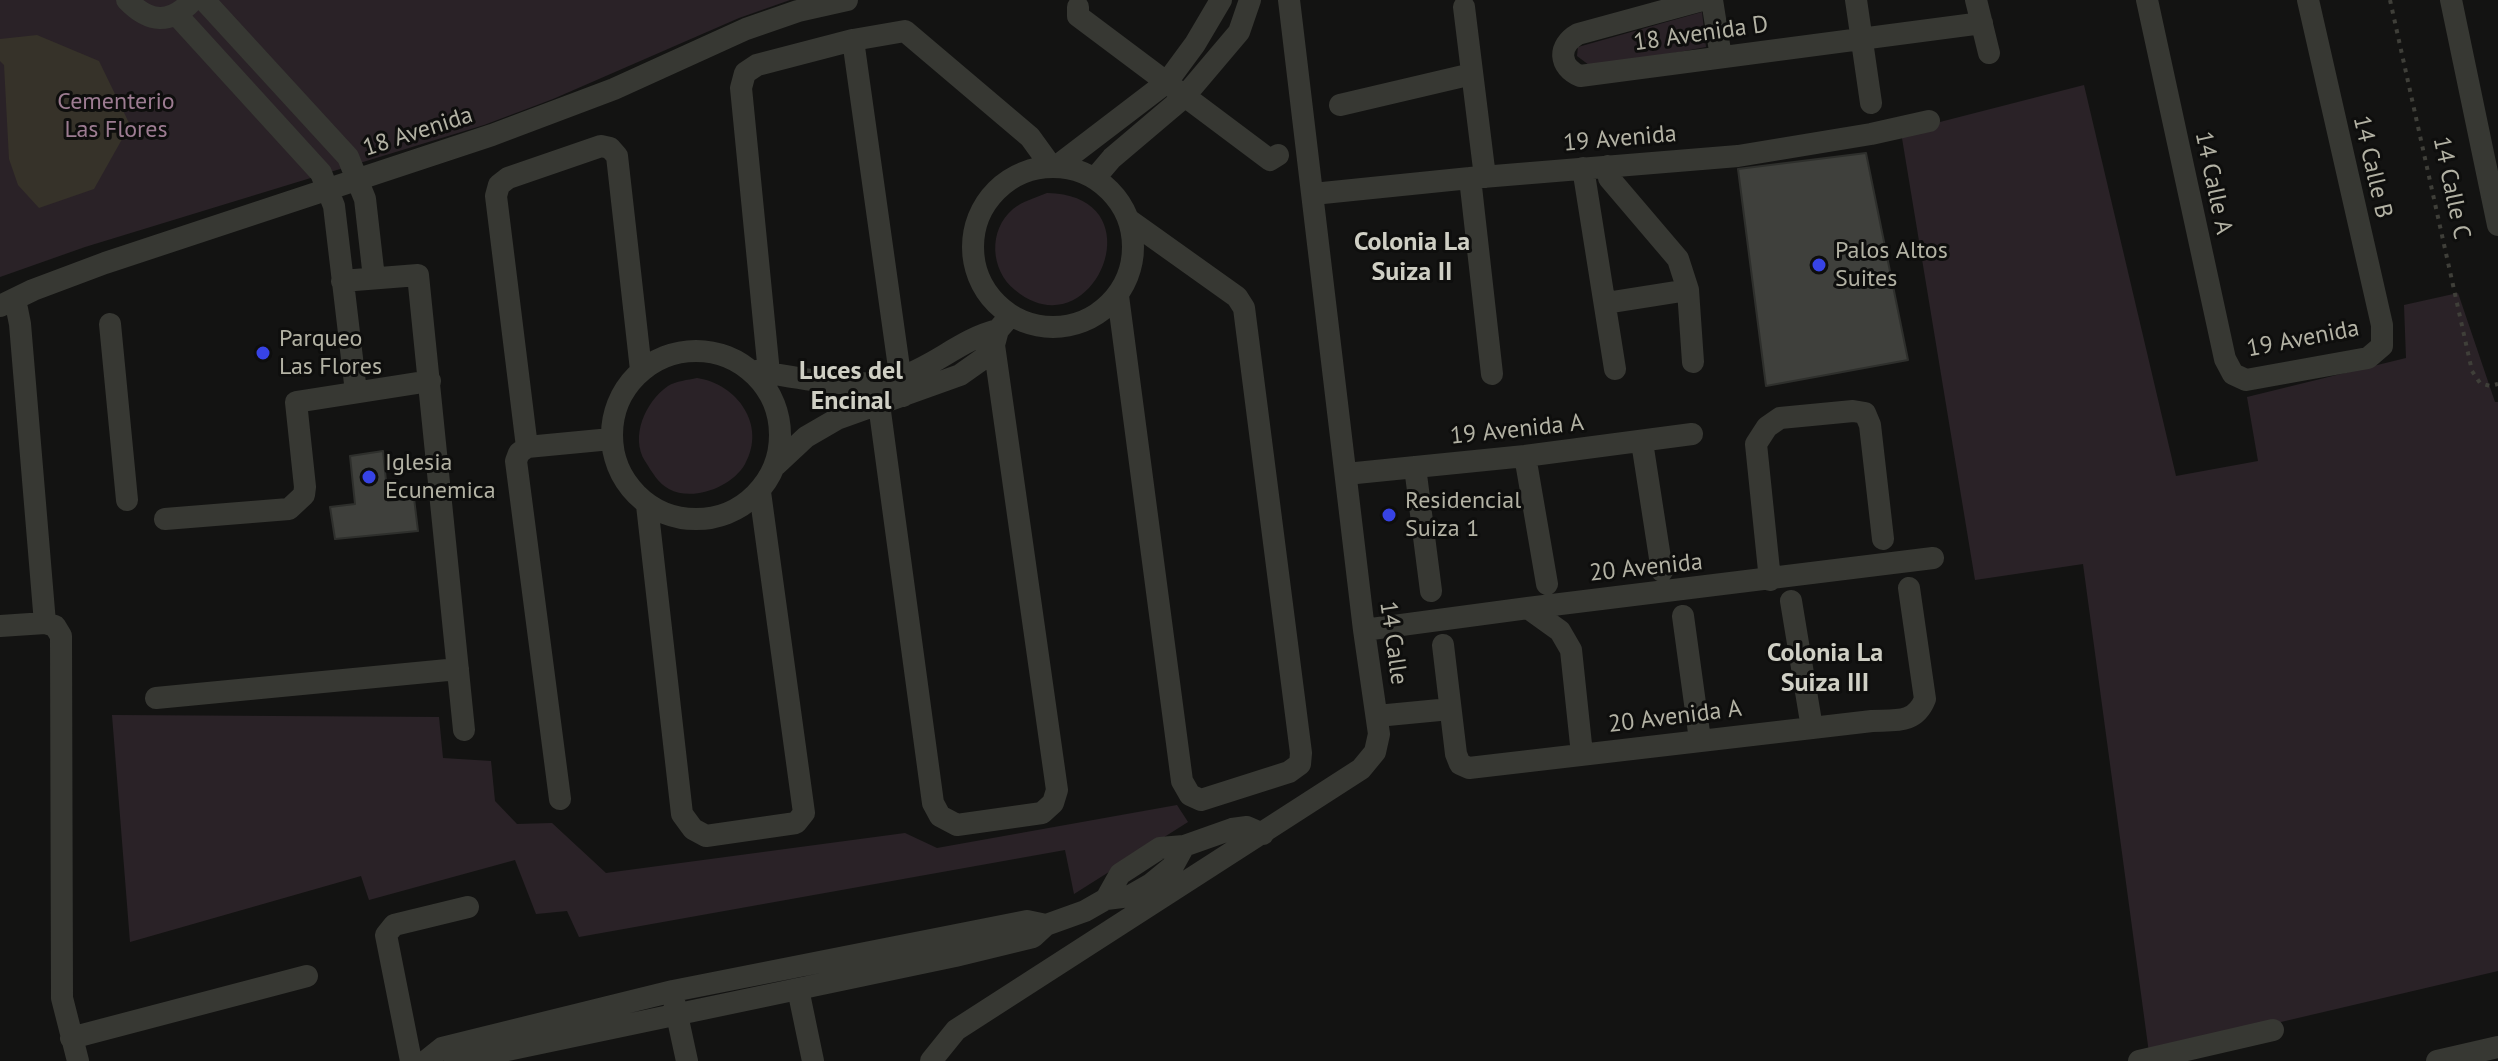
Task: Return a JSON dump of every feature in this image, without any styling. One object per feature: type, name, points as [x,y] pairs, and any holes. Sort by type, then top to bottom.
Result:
[{"type":"street","points":[[127,0],[140,14],[153,18],[184,7],[321,173],[334,206],[356,392]]},
{"type":"street","points":[[204,0],[348,157],[365,199],[374,278]]},
{"type":"street","name":"18 Avenida","points":[[4,304],[105,263],[492,135],[614,89],[746,29],[798,11],[847,0]]},
{"type":"street","points":[[1054,166],[1176,90],[1195,44],[1221,0]]},
{"type":"street","points":[[1095,178],[1176,90],[1239,32],[1250,0]]},
{"type":"street","name":"14 Calle","points":[[931,1061],[956,1030],[1361,769],[1375,752],[1379,734],[1377,716],[1364,630],[1289,0]]},
{"type":"street","name":"18 Avenida D","points":[[1703,0],[1578,34],[1568,40],[1562,49],[1564,64],[1580,76],[1982,23]]},
{"type":"street","points":[[1712,0],[1721,57]]},
{"type":"street","points":[[1856,0],[1871,103]]},
{"type":"street","points":[[1976,0],[1989,53]]},
{"type":"street","name":"14 Calle A","points":[[2147,0],[2225,359],[2233,374]]},
{"type":"street","name":"14 Calle B","points":[[2308,0],[2382,325],[2382,346]]},
{"type":"street","points":[[2451,0],[2498,225]]},
{"type":"street","points":[[1078,7],[1078,16],[1270,160],[1278,155]]},
{"type":"street","points":[[1464,7],[1472,74],[1492,374]]},
{"type":"street","points":[[776,465],[781,440],[778,414],[760,371],[741,88],[745,73],[757,65],[853,40],[905,31],[1030,137],[1054,166]]},
{"type":"street","points":[[853,40],[901,387]]},
{"type":"street","points":[[1340,105],[1472,74]]},
{"type":"street","name":"19 Avenida","points":[[1313,194],[1738,156],[1929,121]]},
{"type":"street","points":[[527,447],[496,196],[499,185],[508,178],[601,146],[610,148],[617,156],[641,370]]},
{"type":"street","points":[[876,382],[879,405],[933,803],[940,816],[957,825],[1042,813],[1053,803],[1057,790],[1001,330],[991,299],[978,276],[973,251],[975,225],[986,202],[1003,183],[1026,171],[1054,166],[1072,168],[1095,178],[1117,198],[1129,220],[1134,246],[1130,273],[1118,296],[1104,311],[1087,321],[1068,327],[1028,325],[1001,330],[984,358],[960,375],[901,387],[876,382],[798,380],[760,371],[730,357],[707,351],[684,351],[661,357],[641,370],[624,390],[614,413],[611,439],[617,464],[629,486],[647,505],[675,518],[706,520],[736,511],[760,492],[776,465],[806,437],[837,419],[879,405],[901,387]]},
{"type":"street","points":[[1608,166],[1609,178],[1678,259],[1688,290],[1693,362]]},
{"type":"street","points":[[1583,168],[1615,369]]},
{"type":"street","points":[[1118,296],[1182,781],[1190,795],[1201,800],[1289,772],[1300,764],[1299,738],[1244,308],[1237,297],[1129,220]]},
{"type":"street","points":[[342,281],[418,275],[464,730]]},
{"type":"street","points":[[1606,303],[1688,290]]},
{"type":"street","points":[[4,304],[20,324],[45,623]]},
{"type":"street","points":[[110,324],[127,500]]},
{"type":"street","name":"19 Avenida","points":[[2233,374],[2246,380],[2368,358],[2382,346]]},
{"type":"street","points":[[165,519],[289,509],[298,504],[304,495],[305,477],[296,402],[430,381]]},
{"type":"street","points":[[1770,580],[1756,444],[1767,427],[1780,418],[1853,411],[1865,413],[1870,425],[1883,539]]},
{"type":"street","name":"19 Avenida A","points":[[1346,474],[1525,456],[1692,434]]},
{"type":"street","points":[[560,799],[516,461],[519,453],[527,447],[611,439]]},
{"type":"street","points":[[1642,442],[1662,571]]},
{"type":"street","points":[[1525,456],[1547,584]]},
{"type":"street","points":[[1415,467],[1431,591]]},
{"type":"street","points":[[647,505],[682,814],[693,829],[706,836],[796,823],[804,813],[760,492]]},
{"type":"street","name":"20 Avenida","points":[[1364,630],[1933,558]]},
{"type":"street","name":"20 Avenida A","points":[[1450,709],[1456,754],[1460,764],[1469,768],[1700,740],[1908,720],[1920,711],[1925,699],[1909,588]]},
{"type":"street","points":[[1791,601],[1812,728]]},
{"type":"street","points":[[1528,608],[1560,631],[1571,650],[1582,754]]},
{"type":"street","points":[[1683,616],[1700,740]]},
{"type":"street","points":[[0,626],[45,623],[55,626],[61,636],[62,998],[78,1061]]},
{"type":"street","points":[[1377,716],[1450,709],[1443,645]]},
{"type":"street","points":[[156,698],[458,669]]},
{"type":"street","points":[[455,1061],[559,1039],[675,1002],[798,989],[954,946],[1027,921],[1046,925],[1085,911],[1106,899],[1120,874],[1160,848],[1184,846],[1232,829],[1247,827],[1263,834]]},
{"type":"street","points":[[411,1061],[386,935],[394,925],[468,907]]},
{"type":"street","points":[[428,1061],[442,1048],[954,946]]},
{"type":"street","points":[[71,1038],[307,976]]},
{"type":"street","points":[[798,989],[813,1061]]},
{"type":"street","points":[[675,1002],[687,1061]]},
{"type":"street","points":[[2139,1061],[2273,1030]]},
{"type":"street","points":[[559,1039],[564,1061]]},
{"type":"street","points":[[2437,1061],[2492,1052]]},
{"type":"path","name":"14 Calle C","points":[[2390,0],[2472,371],[2480,383],[2490,386],[2498,384]]},
{"type":"green space","name":"Cementerio Las Flores","points":[[0,0],[790,0],[739,18],[553,99],[484,125],[85,247],[0,277]]},
{"type":"green space","points":[[1702,12],[1706,47],[1593,68],[1577,56],[1578,47]]},
{"type":"green space","points":[[2084,85],[2176,476],[2258,461],[2247,397],[2406,358],[2404,305],[2458,293],[2495,402],[2498,402],[2498,971],[2149,1053],[2083,564],[1975,580],[1901,132]]},
{"type":"green space","points":[[1047,193],[1082,200],[1101,218],[1107,241],[1103,266],[1089,288],[1069,302],[1043,304],[1015,290],[1007,282],[997,261],[996,239],[1005,218],[1021,204]]},
{"type":"green space","points":[[697,378],[724,388],[736,398],[750,421],[751,449],[739,472],[722,485],[700,493],[679,493],[662,484],[645,461],[639,441],[640,431],[647,410],[660,393],[671,384]]},
{"type":"green space","points":[[112,715],[439,717],[443,758],[491,761],[495,801],[517,824],[552,823],[606,873],[905,833],[937,848],[1177,805],[1188,822],[1074,894],[1065,850],[579,937],[567,911],[536,914],[515,860],[369,900],[361,876],[130,942]]},
{"type":"shaded area","points":[[37,35],[99,61],[130,125],[94,189],[39,208],[18,185],[9,159],[4,65],[0,61],[0,39]]},
{"type":"building","name":"Palos Altos Suites","points":[[1866,153],[1908,360],[1766,386],[1738,169]]},
{"type":"building","name":"Iglesia Ecunemica","points":[[383,451],[388,501],[414,498],[418,531],[335,539],[330,507],[355,504],[350,456]]},
{"type":"place","name":"Palos Altos Suites","points":[[1819,265]]},
{"type":"place","name":"Parqueo Las Flores","points":[[263,353]]},
{"type":"place","name":"Iglesia Ecunemica","points":[[369,477]]},
{"type":"place","name":"Residencial Suiza 1","points":[[1389,515]]},
{"type":"district","name":"Colonia La Suiza II","points":[[1412,258]]},
{"type":"district","name":"Luces del Encinal","points":[[851,387]]},
{"type":"district","name":"Colonia La Suiza III","points":[[1825,669]]}]
